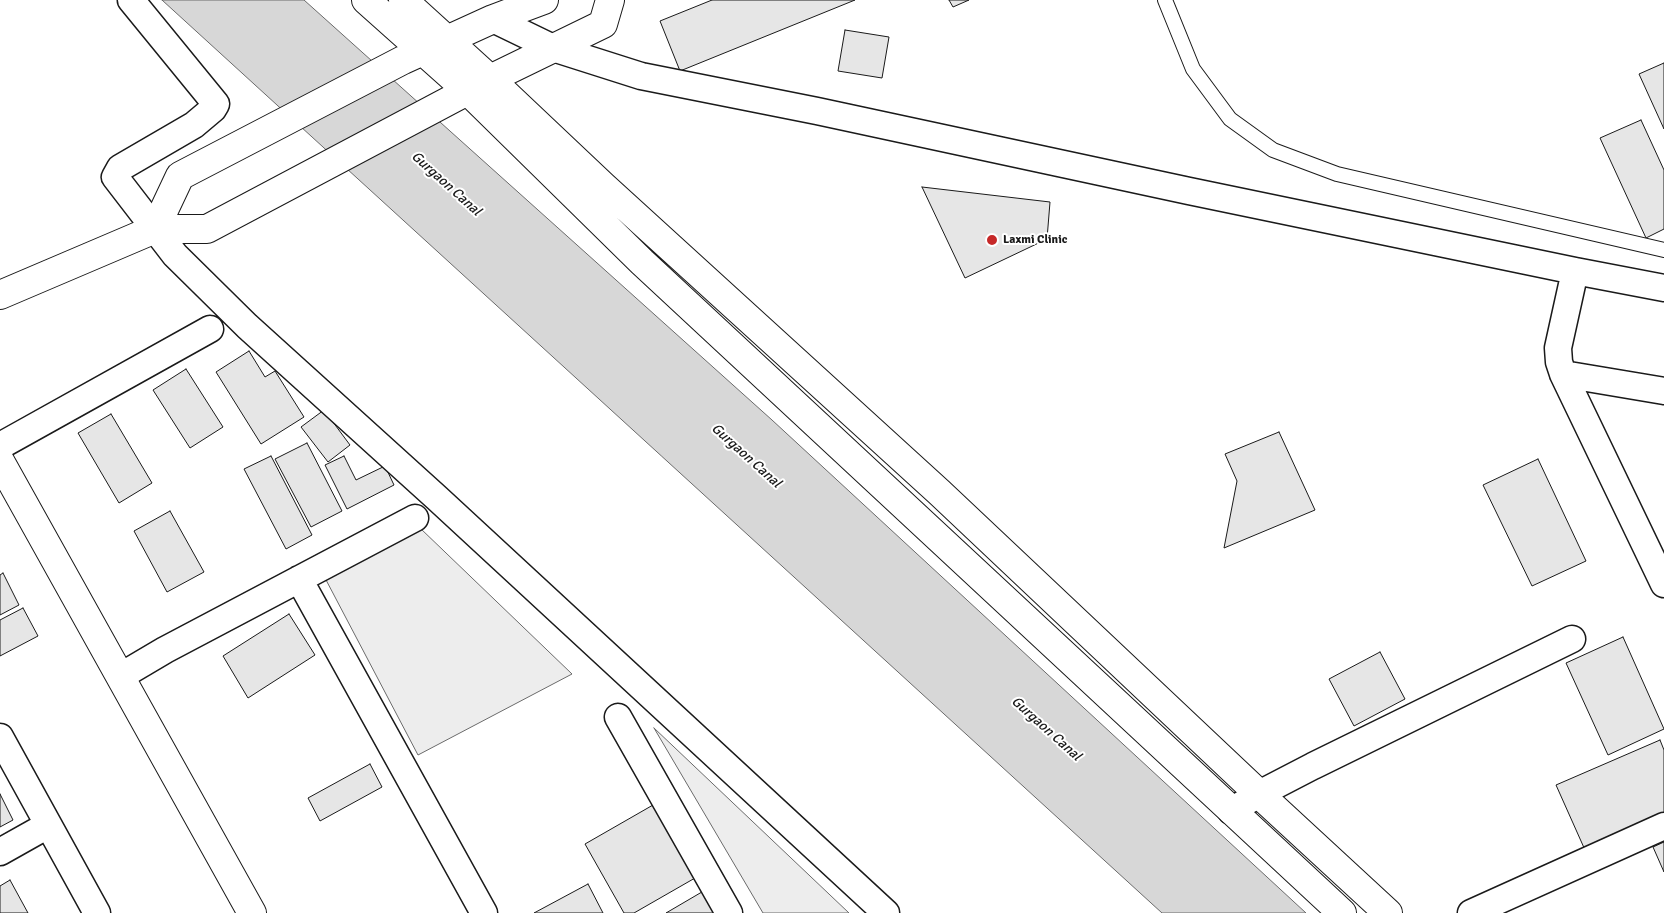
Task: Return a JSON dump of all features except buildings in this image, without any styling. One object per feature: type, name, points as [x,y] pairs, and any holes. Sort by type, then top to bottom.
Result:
[{"type":"main road","points":[[366,0],[425,50],[480,85],[625,206],[939,492],[1388,913]]},
{"type":"main road","points":[[403,0],[425,50]]},
{"type":"main road","points":[[155,229],[180,176],[425,50],[493,19],[544,0]]},
{"type":"main road","points":[[0,293],[155,229],[207,229],[438,106],[603,24],[610,0]]},
{"type":"main road","points":[[480,85],[642,262],[1342,913]]},
{"type":"main road","points":[[0,461],[252,913]]},
{"type":"street","points":[[131,0],[216,104],[213,109],[194,125],[120,168],[116,177],[175,255],[247,326],[886,913]]},
{"type":"street","points":[[493,19],[553,48],[641,76],[1664,288]]},
{"type":"street","points":[[1575,271],[1558,348],[1559,362],[1563,374],[1664,584]]},
{"type":"street","points":[[0,446],[210,330]]},
{"type":"street","points":[[1563,374],[1664,391]]},
{"type":"street","points":[[121,676],[165,650],[415,518]]},
{"type":"street","points":[[299,579],[484,913]]},
{"type":"street","points":[[1231,811],[1259,794],[1572,639]]},
{"type":"street","points":[[618,717],[729,913]]},
{"type":"street","points":[[0,737],[97,913]]},
{"type":"street","points":[[0,852],[48,825]]},
{"type":"street","points":[[1471,913],[1664,826]]},
{"type":"lane","points":[[1165,0],[1193,69],[1230,119],[1273,150],[1337,174],[1664,250]]},
{"type":"shaded area","points":[[420,528],[572,674],[418,755],[325,578]]},
{"type":"shaded area","points":[[654,728],[849,913],[763,913]]},
{"type":"water","name":"Gurgaon Canal","points":[[162,0],[304,0],[772,420],[1306,913],[1162,913]]},
{"type":"place","name":"Laxmi Clinic","points":[[992,240]]}]
